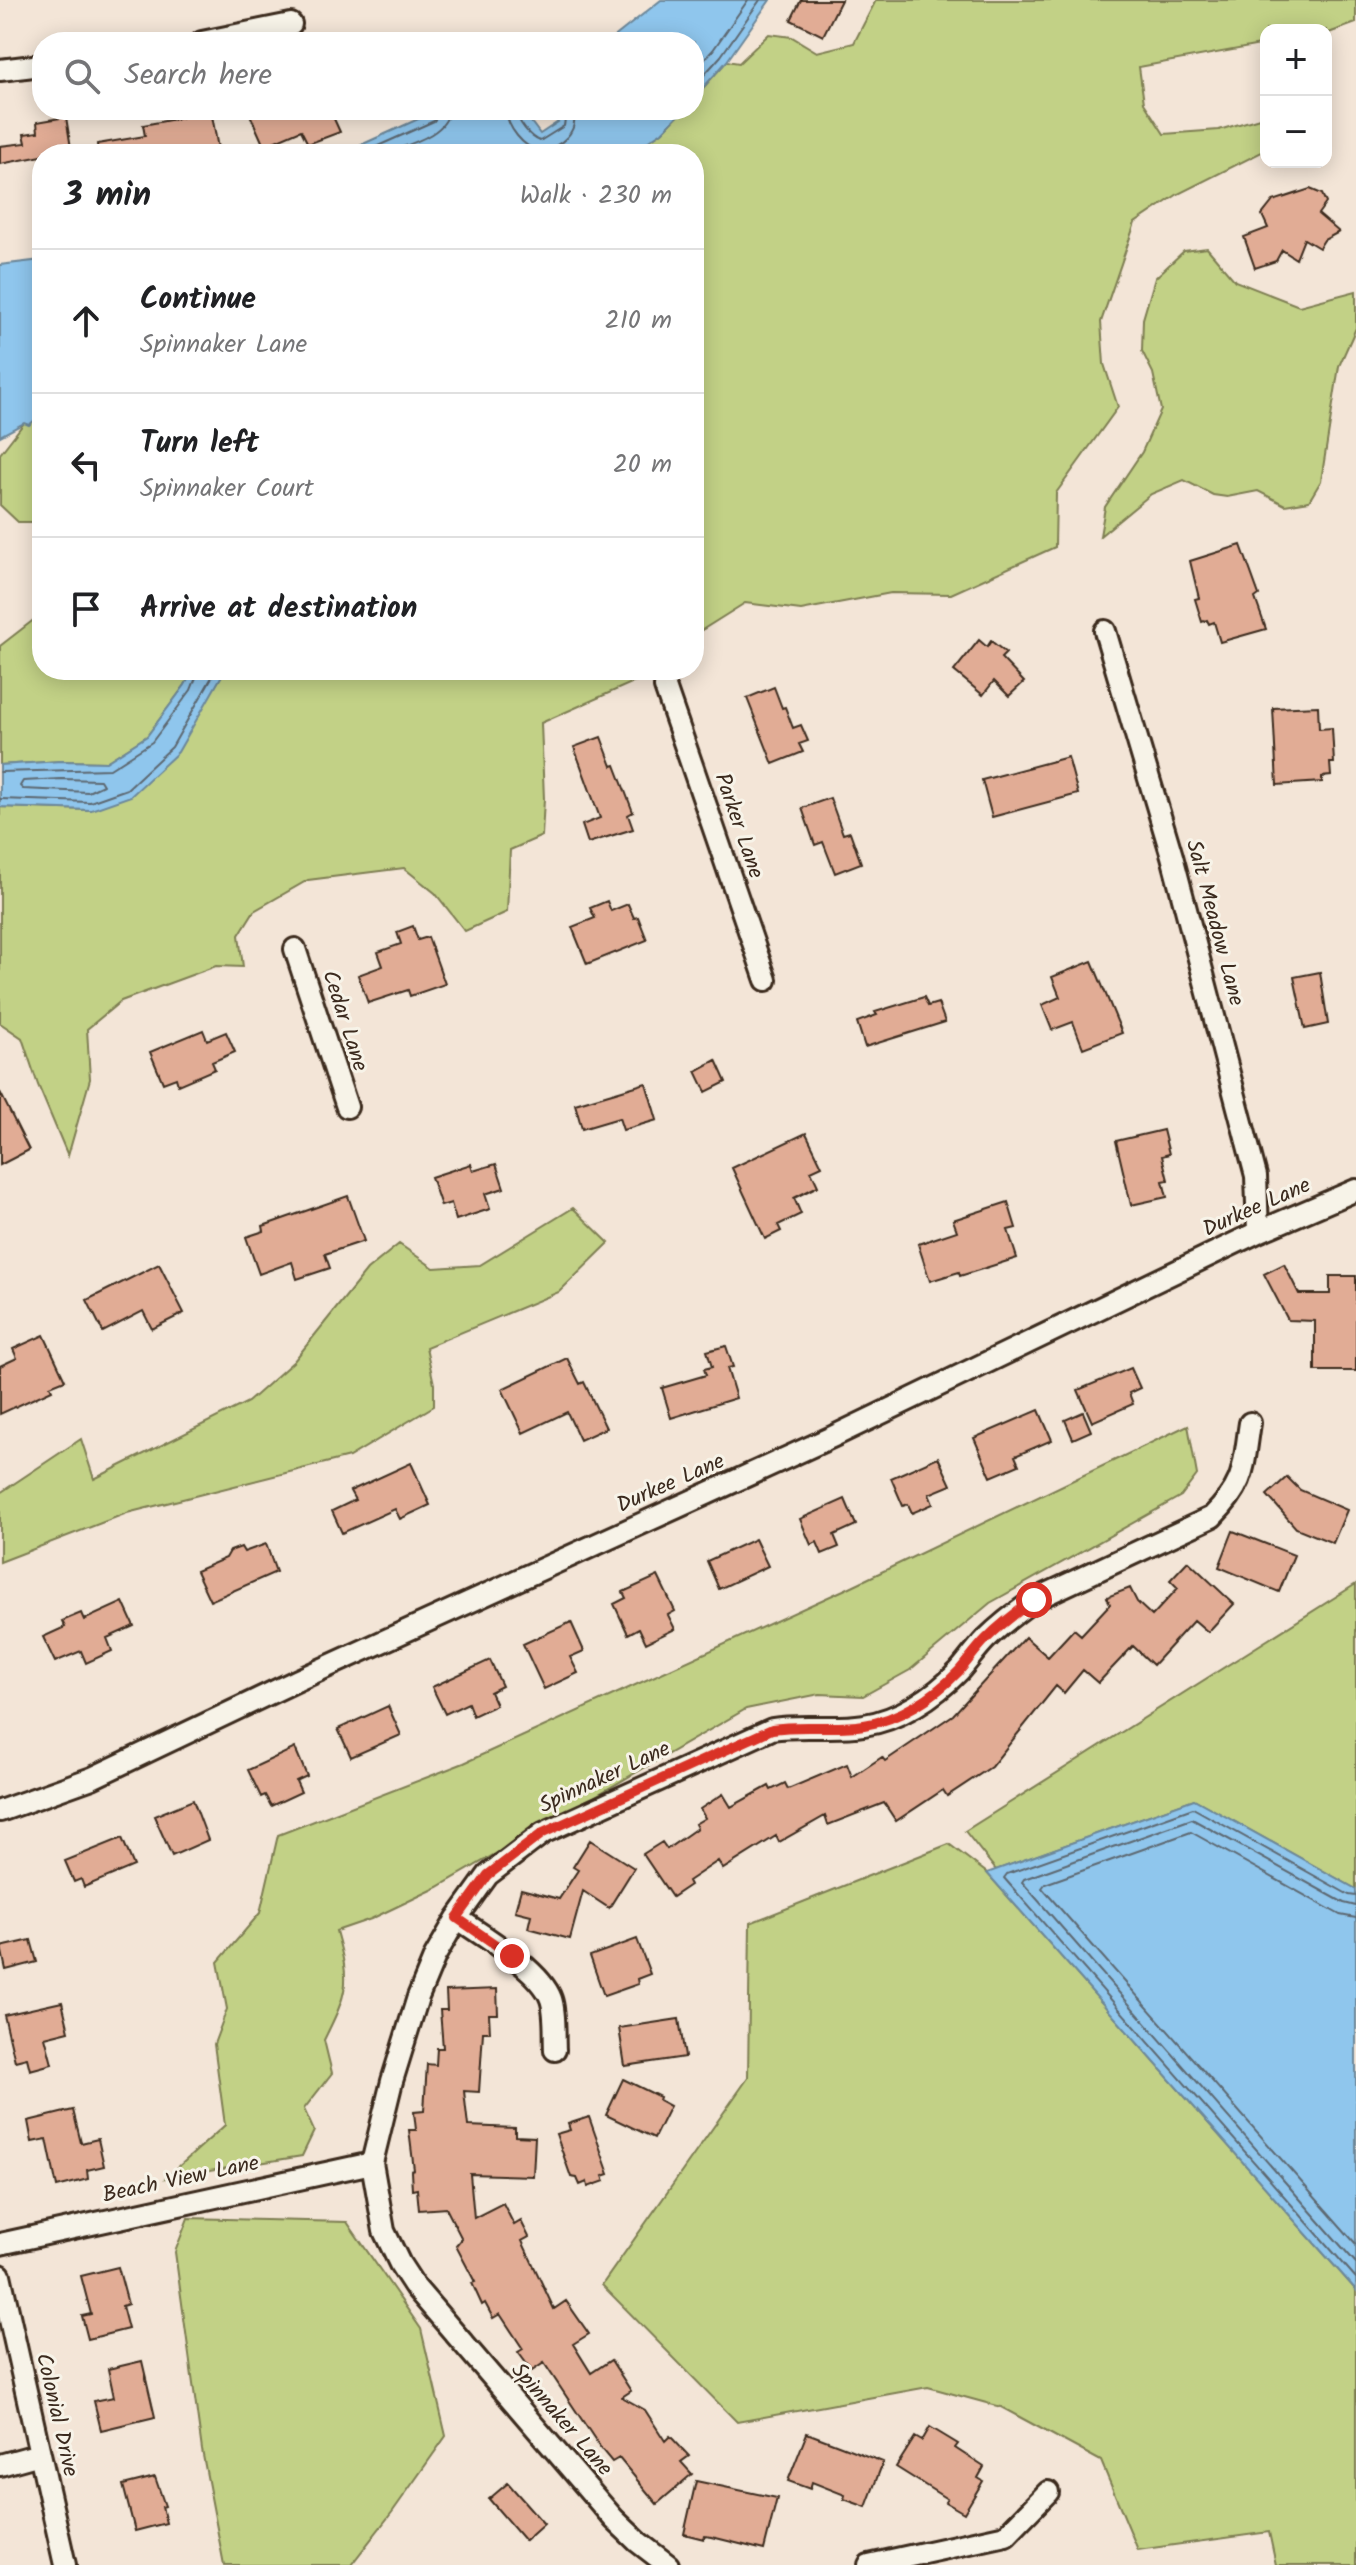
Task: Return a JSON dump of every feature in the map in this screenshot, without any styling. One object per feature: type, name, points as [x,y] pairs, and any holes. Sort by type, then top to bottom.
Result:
[{"type":"street","points":[[251,32],[291,24]]},
{"type":"street","points":[[0,70],[32,66]]},
{"type":"street","name":"Salt Meadow Lane","points":[[1105,631],[1172,856],[1256,1176],[1258,1232]]},
{"type":"street","name":"Parker Lane","points":[[665,687],[766,980]]},
{"type":"street","name":"Cedar Lane","points":[[295,949],[347,1107]]},
{"type":"street","name":"Durkee Lane","points":[[0,1811],[92,1778],[298,1680],[832,1437],[1258,1232],[1356,1190]]},
{"type":"street","name":"Spinnaker Lane","points":[[668,2565],[614,2519],[415,2287],[384,2231],[372,2163],[392,2081],[418,1997],[435,1956],[488,1875],[516,1852],[568,1821],[772,1729],[863,1725],[895,1717],[930,1696],[957,1673],[1008,1618],[1034,1600],[1212,1517],[1227,1502],[1241,1480],[1250,1423]]},
{"type":"street","points":[[457,1918],[512,1956],[536,1978],[551,1999],[555,2050]]},
{"type":"street","name":"Beach View Lane","points":[[0,2244],[372,2163]]},
{"type":"street","name":"Colonial Drive","points":[[0,2275],[65,2565]]},
{"type":"street","points":[[0,2465],[40,2454]]},
{"type":"street","points":[[869,2565],[1006,2535],[1048,2492]]},
{"type":"green space","points":[[876,0],[1356,0],[1356,23],[1332,32],[1332,24],[1260,24],[1260,45],[1139,67],[1144,103],[1164,134],[1219,130],[1260,118],[1260,153],[1178,194],[1135,223],[1101,322],[1104,364],[1118,407],[1056,493],[1055,547],[951,594],[891,593],[801,610],[745,603],[704,629],[704,144],[644,144],[673,120],[704,120],[704,87],[727,61],[739,63],[769,34],[792,37],[817,52],[854,43]]},
{"type":"green space","points":[[1207,248],[1235,281],[1299,306],[1356,291],[1356,328],[1339,366],[1321,481],[1309,501],[1285,505],[1258,491],[1227,497],[1213,495],[1184,480],[1151,494],[1100,536],[1105,507],[1142,452],[1161,410],[1153,373],[1142,351],[1143,319],[1155,278],[1184,251]]},
{"type":"green space","points":[[32,419],[32,522],[18,522],[0,505],[0,454],[24,423]]},
{"type":"green space","points":[[32,621],[32,680],[188,680],[147,736],[106,762],[0,765],[0,646]]},
{"type":"green space","points":[[219,680],[638,680],[541,723],[542,836],[510,850],[507,912],[465,931],[435,893],[404,868],[308,880],[254,911],[239,935],[243,967],[216,966],[121,1001],[87,1029],[90,1079],[68,1156],[22,1038],[0,1023],[0,807],[91,810]]},
{"type":"green space","points":[[573,1208],[609,1243],[559,1292],[426,1347],[434,1384],[434,1406],[349,1457],[127,1513],[0,1562],[0,1493],[81,1439],[94,1479],[248,1402],[294,1361],[367,1270],[399,1244],[434,1268],[480,1265]]},
{"type":"green space","points":[[1188,1425],[1197,1475],[1181,1496],[990,1603],[910,1670],[863,1696],[820,1694],[746,1709],[438,1887],[371,1919],[336,1931],[344,1964],[345,1987],[324,2040],[332,2073],[304,2109],[314,2131],[302,2156],[166,2178],[225,2125],[214,2044],[227,2009],[218,1962],[260,1913],[278,1835],[464,1763],[848,1588]]},
{"type":"green space","points":[[1356,1584],[1356,1889],[1194,1799],[996,1870],[965,1831]]},
{"type":"green space","points":[[949,1844],[987,1873],[1356,2290],[1356,2565],[1276,2565],[1269,2532],[1138,2550],[1101,2461],[1001,2407],[928,2387],[737,2422],[602,2285],[748,2078],[750,1923]]},
{"type":"green space","points":[[188,2218],[347,2222],[421,2329],[446,2436],[351,2565],[224,2565],[202,2450],[175,2252]]},
{"type":"water","points":[[661,0],[770,0],[727,61],[704,87],[704,32],[621,32]]},
{"type":"water","points":[[416,120],[530,120],[540,134],[557,120],[673,120],[644,144],[363,144]]},
{"type":"water","points":[[32,261],[32,422],[24,423],[0,436],[0,265]]},
{"type":"water","points":[[188,680],[219,680],[178,752],[131,796],[91,810],[0,807],[0,765],[106,762],[147,736]]},
{"type":"water","points":[[1194,1799],[1356,1889],[1356,2290],[987,1873]]},
{"type":"building","points":[[801,0],[841,0],[823,36],[791,20]]},
{"type":"building","points":[[66,120],[70,144],[32,144],[32,158],[0,164],[0,146],[26,143],[24,134],[38,132],[37,122]]},
{"type":"building","points":[[170,120],[213,120],[217,144],[97,144],[145,136],[143,125]]},
{"type":"building","points":[[252,120],[335,120],[340,132],[308,144],[301,130],[263,144]]},
{"type":"building","points":[[1310,189],[1322,194],[1326,203],[1318,214],[1339,232],[1324,240],[1319,248],[1304,239],[1296,259],[1282,250],[1276,261],[1255,268],[1244,237],[1268,228],[1262,215],[1273,201]]},
{"type":"building","points":[[1241,545],[1259,595],[1255,598],[1266,629],[1220,642],[1214,622],[1202,622],[1195,599],[1199,598],[1190,561]]},
{"type":"building","points":[[979,640],[987,647],[991,641],[1006,653],[1001,658],[1024,682],[1009,696],[994,681],[983,695],[954,671]]},
{"type":"building","points":[[774,687],[793,728],[801,725],[808,741],[799,744],[803,752],[773,764],[747,698]]},
{"type":"building","points":[[1318,706],[1319,729],[1332,728],[1334,763],[1330,763],[1331,776],[1322,777],[1322,782],[1277,785],[1273,708]]},
{"type":"building","points":[[601,737],[633,812],[628,815],[633,829],[588,843],[582,825],[600,818],[574,747]]},
{"type":"building","points":[[1068,757],[1078,794],[992,817],[982,780]]},
{"type":"building","points":[[830,798],[843,834],[850,832],[861,863],[835,873],[823,842],[815,845],[802,808]]},
{"type":"building","points":[[607,901],[611,911],[628,904],[634,918],[638,917],[647,940],[587,964],[572,927],[595,918],[590,908]]},
{"type":"building","points":[[413,926],[418,940],[428,937],[445,984],[410,996],[408,990],[368,1003],[358,975],[383,966],[378,952],[401,944],[397,932]]},
{"type":"building","points":[[1092,961],[1122,1033],[1083,1048],[1073,1022],[1052,1030],[1042,1005],[1060,997],[1052,977]]},
{"type":"building","points":[[1320,972],[1328,1024],[1305,1029],[1294,977]]},
{"type":"building","points":[[924,997],[928,1006],[938,1003],[945,1022],[865,1047],[857,1022],[877,1015],[875,1012]]},
{"type":"building","points":[[203,1030],[207,1040],[226,1032],[235,1052],[212,1062],[215,1069],[178,1085],[176,1078],[163,1083],[150,1052]]},
{"type":"building","points":[[716,1060],[726,1082],[706,1092],[696,1071]]},
{"type":"building","points":[[646,1083],[657,1120],[623,1130],[619,1118],[582,1129],[575,1104]]},
{"type":"building","points":[[0,1092],[29,1150],[0,1165]]},
{"type":"building","points":[[1163,1130],[1169,1154],[1162,1156],[1168,1180],[1163,1181],[1167,1197],[1131,1205],[1116,1141]]},
{"type":"building","points":[[806,1133],[822,1166],[811,1171],[818,1186],[794,1198],[801,1214],[778,1225],[781,1231],[765,1239],[732,1168]]},
{"type":"building","points":[[471,1164],[473,1171],[496,1164],[504,1188],[485,1194],[490,1209],[456,1220],[451,1203],[441,1206],[431,1177]]},
{"type":"building","points":[[348,1196],[364,1241],[325,1254],[330,1268],[297,1279],[292,1262],[259,1274],[246,1237],[264,1231],[263,1226]]},
{"type":"building","points":[[1008,1202],[1016,1228],[1008,1230],[1017,1258],[960,1276],[959,1272],[930,1281],[918,1244],[957,1231],[953,1220]]},
{"type":"building","points":[[159,1264],[184,1313],[152,1329],[143,1311],[103,1332],[87,1300]]},
{"type":"building","points":[[1284,1264],[1299,1294],[1330,1294],[1330,1276],[1356,1276],[1356,1371],[1315,1371],[1315,1321],[1288,1320],[1264,1274]]},
{"type":"building","points":[[44,1335],[65,1380],[50,1386],[52,1390],[0,1414],[0,1366],[17,1358],[13,1349]]},
{"type":"building","points":[[726,1346],[733,1367],[727,1368],[736,1398],[671,1418],[662,1388],[706,1375],[704,1369],[712,1367],[707,1351]]},
{"type":"building","points":[[567,1358],[580,1384],[584,1382],[606,1428],[580,1440],[567,1412],[523,1433],[502,1389]]},
{"type":"building","points":[[1131,1368],[1140,1388],[1129,1393],[1133,1404],[1092,1422],[1078,1390]]},
{"type":"building","points":[[1039,1410],[1052,1440],[1015,1456],[1019,1465],[991,1477],[974,1438]]},
{"type":"building","points":[[1083,1412],[1091,1431],[1073,1439],[1065,1420]]},
{"type":"building","points":[[938,1457],[951,1485],[929,1494],[933,1504],[912,1513],[908,1504],[903,1506],[891,1478]]},
{"type":"building","points":[[411,1463],[430,1505],[400,1519],[395,1509],[342,1533],[332,1511],[355,1500],[350,1491]]},
{"type":"building","points":[[1287,1477],[1300,1490],[1347,1510],[1333,1543],[1296,1528],[1267,1495]]},
{"type":"building","points":[[845,1499],[856,1525],[834,1535],[839,1547],[822,1554],[817,1542],[811,1545],[800,1519]]},
{"type":"building","points":[[1233,1531],[1294,1555],[1279,1592],[1219,1567]]},
{"type":"building","points":[[755,1539],[768,1566],[719,1589],[707,1561]]},
{"type":"building","points":[[266,1544],[276,1572],[210,1601],[196,1571],[226,1558],[230,1551],[241,1547],[244,1552]]},
{"type":"building","points":[[1188,1561],[1234,1604],[1208,1632],[1194,1620],[1153,1665],[1133,1646],[1098,1683],[1083,1670],[1064,1693],[1056,1686],[991,1767],[947,1796],[943,1790],[896,1821],[884,1803],[828,1825],[825,1816],[779,1842],[776,1836],[723,1869],[718,1861],[688,1881],[690,1885],[672,1897],[643,1854],[662,1842],[667,1849],[697,1828],[695,1824],[705,1818],[700,1809],[723,1794],[731,1807],[769,1786],[771,1790],[785,1783],[788,1789],[847,1764],[852,1777],[882,1757],[885,1761],[953,1715],[1025,1637],[1048,1657],[1074,1629],[1081,1635],[1110,1604],[1107,1597],[1130,1588],[1137,1602],[1152,1616],[1178,1588],[1170,1580]]},
{"type":"building","points":[[658,1576],[675,1611],[668,1615],[675,1629],[646,1643],[639,1628],[628,1634],[614,1604],[626,1598],[623,1592]]},
{"type":"building","points":[[123,1602],[134,1626],[107,1638],[112,1651],[86,1663],[81,1651],[55,1662],[43,1637],[65,1627],[62,1621],[81,1613],[84,1620]]},
{"type":"building","points":[[571,1622],[584,1651],[570,1657],[578,1673],[544,1689],[523,1644]]},
{"type":"building","points":[[490,1660],[502,1686],[490,1692],[496,1705],[473,1716],[468,1703],[445,1714],[432,1687]]},
{"type":"building","points":[[388,1706],[401,1735],[351,1757],[338,1729]]},
{"type":"building","points":[[295,1748],[307,1776],[296,1781],[301,1792],[271,1806],[265,1795],[261,1797],[248,1770]]},
{"type":"building","points":[[193,1800],[208,1840],[172,1856],[154,1816]]},
{"type":"building","points":[[122,1838],[134,1866],[84,1887],[81,1879],[74,1882],[65,1861]]},
{"type":"building","points":[[590,1840],[634,1868],[609,1908],[583,1891],[570,1939],[528,1928],[531,1915],[515,1911],[521,1889],[559,1899],[578,1870],[573,1867]]},
{"type":"building","points":[[637,1939],[650,1974],[637,1979],[638,1984],[604,1996],[590,1956]]},
{"type":"building","points":[[31,1940],[37,1962],[6,1970],[1,1947]]},
{"type":"building","points":[[497,1989],[498,2014],[489,2014],[490,2032],[483,2032],[479,2092],[464,2091],[468,2126],[515,2128],[515,2136],[535,2137],[533,2176],[470,2174],[474,2218],[503,2203],[514,2225],[521,2221],[529,2237],[522,2241],[554,2309],[566,2301],[589,2334],[573,2344],[591,2373],[611,2360],[631,2391],[622,2397],[645,2410],[665,2441],[670,2436],[689,2456],[681,2462],[692,2474],[657,2504],[619,2458],[612,2462],[602,2450],[544,2363],[532,2371],[518,2352],[523,2349],[500,2314],[493,2318],[485,2303],[482,2305],[472,2283],[475,2282],[456,2246],[462,2239],[446,2208],[419,2210],[417,2189],[412,2190],[411,2171],[414,2170],[409,2130],[416,2130],[414,2112],[424,2111],[427,2064],[436,2065],[437,2048],[443,2048],[440,2010],[447,2010],[446,1991]]},
{"type":"building","points":[[62,2002],[69,2031],[45,2037],[52,2064],[30,2070],[27,2058],[15,2061],[4,2015]]},
{"type":"building","points":[[679,2019],[685,2057],[625,2066],[619,2028]]},
{"type":"building","points":[[623,2079],[660,2097],[659,2100],[670,2106],[654,2138],[606,2115]]},
{"type":"building","points":[[73,2110],[81,2143],[98,2139],[104,2166],[87,2170],[88,2179],[57,2187],[47,2139],[32,2142],[28,2121]]},
{"type":"building","points":[[589,2117],[609,2174],[603,2176],[605,2181],[588,2187],[587,2182],[580,2185],[577,2178],[571,2177],[556,2134],[570,2130],[568,2124]]},
{"type":"building","points":[[118,2267],[128,2304],[122,2306],[128,2329],[88,2339],[82,2316],[91,2314],[81,2276]]},
{"type":"building","points":[[142,2361],[155,2417],[101,2430],[94,2401],[114,2397],[108,2369]]},
{"type":"building","points":[[930,2427],[958,2444],[955,2448],[984,2467],[978,2478],[983,2481],[964,2513],[896,2467],[915,2437],[922,2441]]},
{"type":"building","points":[[807,2433],[883,2462],[866,2507],[812,2482],[810,2489],[788,2481]]},
{"type":"building","points":[[155,2477],[165,2506],[162,2507],[166,2523],[135,2531],[123,2485]]},
{"type":"building","points":[[696,2481],[777,2498],[764,2550],[712,2537],[705,2536],[704,2539],[684,2534]]},
{"type":"building","points":[[508,2483],[544,2524],[525,2541],[489,2499]]},
{"type":"route","points":[[512,1956],[457,1918],[488,1875],[543,1833],[772,1729],[863,1725],[895,1717],[930,1696],[957,1673],[1008,1618],[1034,1600]]}]
